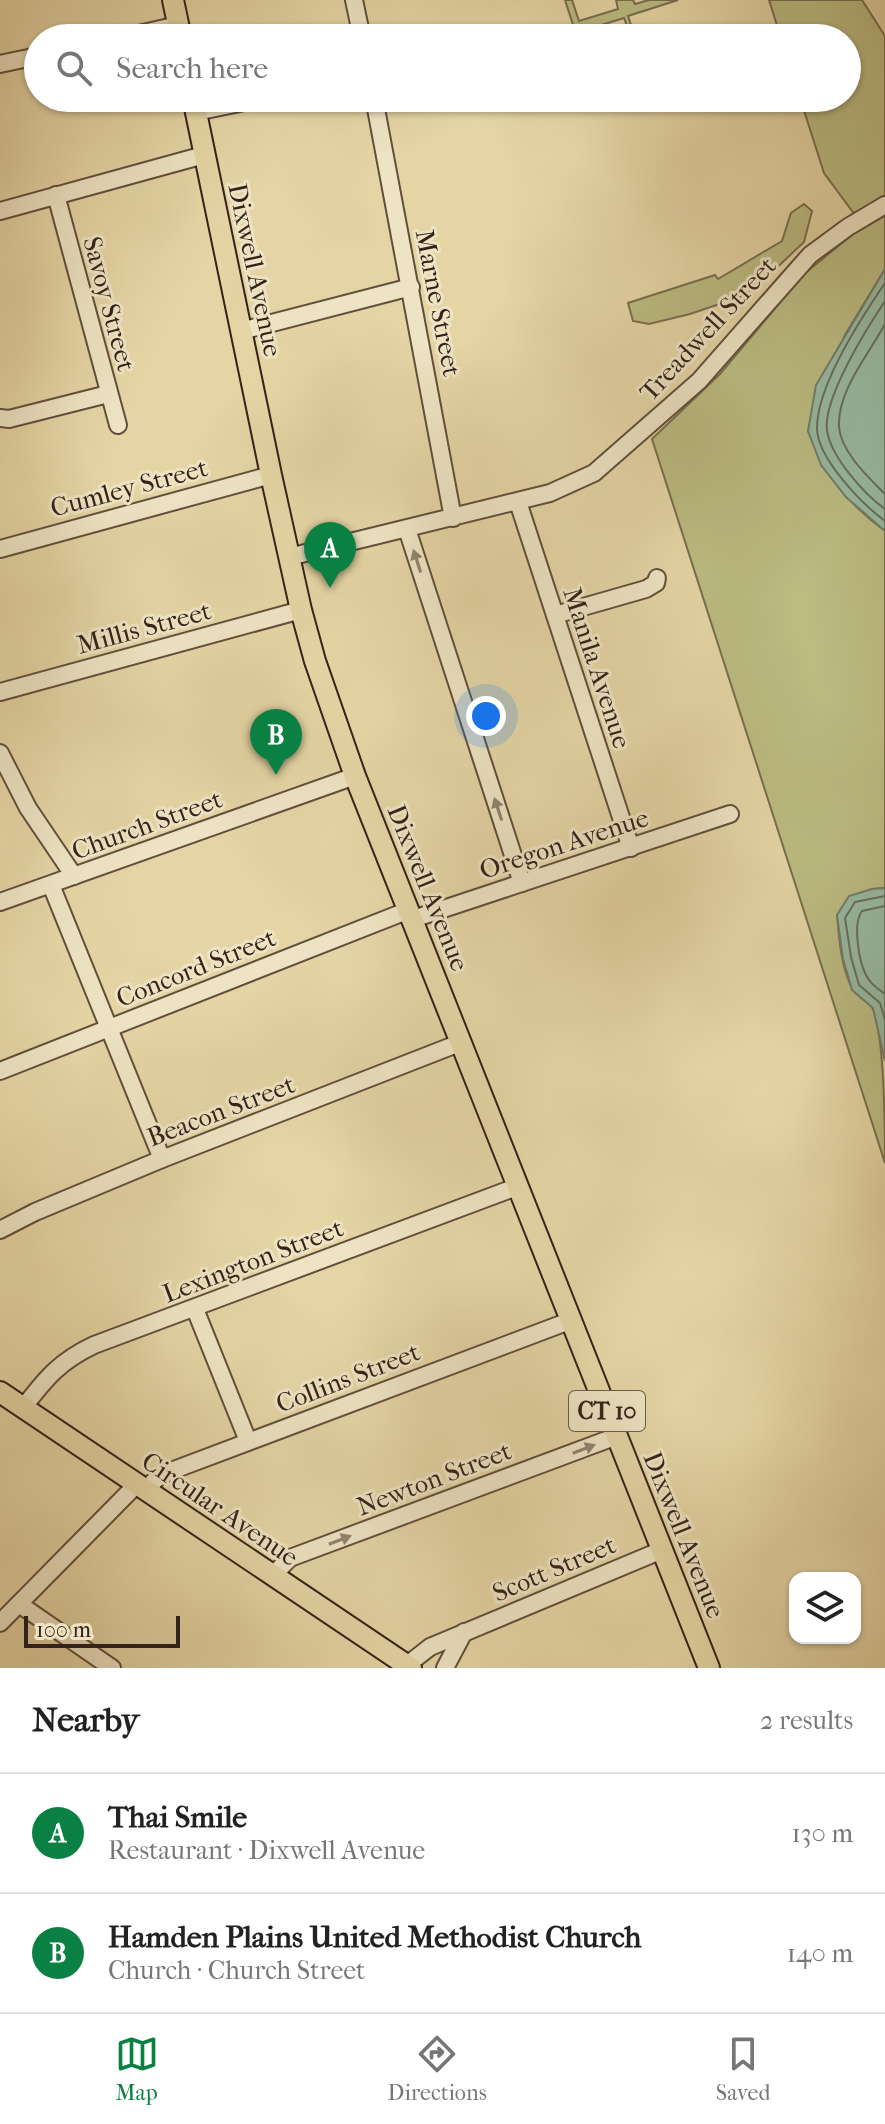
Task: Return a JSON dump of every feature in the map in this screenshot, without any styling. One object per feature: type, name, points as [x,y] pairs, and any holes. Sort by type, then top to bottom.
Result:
[{"type":"main road","points":[[173,0],[178,24]]},
{"type":"main road","name":"Dixwell Avenue","points":[[196,112],[271,475],[315,661],[355,776],[709,1668]]},
{"type":"main road","name":"Circular Avenue","points":[[0,1392],[409,1667]]},
{"type":"street","points":[[354,0],[359,24]]},
{"type":"street","points":[[0,64],[24,59]]},
{"type":"street","name":"Marne Street","points":[[377,112],[453,518]]},
{"type":"street","points":[[0,211],[204,155]]},
{"type":"street","name":"Savoy Street","points":[[56,195],[118,425]]},
{"type":"street","name":"Treadwell Street","points":[[289,557],[518,502],[573,485],[594,473],[712,368],[810,255],[885,205]]},
{"type":"street","points":[[241,331],[411,287]]},
{"type":"street","points":[[0,418],[9,419],[108,394]]},
{"type":"street","name":"Cumley Street","points":[[0,549],[271,475]]},
{"type":"street","name":"Manila Avenue","points":[[518,502],[631,848]]},
{"type":"street","points":[[407,529],[522,883]]},
{"type":"street","points":[[555,615],[646,589],[656,583],[657,578]]},
{"type":"street","name":"Millis Street","points":[[0,692],[301,610]]},
{"type":"street","points":[[0,753],[28,808],[74,876]]},
{"type":"street","name":"Church Street","points":[[0,902],[355,776]]},
{"type":"street","name":"Oregon Avenue","points":[[411,914],[522,883],[730,814]]},
{"type":"street","points":[[51,885],[162,1159]]},
{"type":"street","name":"Concord Street","points":[[0,1071],[411,914]]},
{"type":"street","name":"Beacon Street","points":[[0,1230],[35,1212],[162,1159],[462,1042]]},
{"type":"street","name":"Lexington Street","points":[[23,1408],[47,1376],[69,1357],[94,1345],[519,1186]]},
{"type":"street","points":[[195,1309],[248,1441]]},
{"type":"street","name":"Collins Street","points":[[0,1623],[142,1487],[164,1474],[572,1320]]},
{"type":"street","name":"Newton Street","points":[[273,1575],[290,1558],[617,1436]]},
{"type":"street","name":"Scott Street","points":[[409,1667],[430,1647],[662,1550]]},
{"type":"street","points":[[19,1604],[112,1668]]},
{"type":"street","points":[[445,1668],[464,1632]]},
{"type":"shaded area","points":[[565,0],[572,0],[579,21],[618,9],[616,0],[633,0],[635,4],[649,0],[678,0],[628,16],[631,24],[626,24],[624,18],[604,24],[573,24]]},
{"type":"shaded area","points":[[769,0],[862,0],[885,36],[885,198],[855,215],[824,173],[804,112],[861,112],[861,24],[777,24]]},
{"type":"shaded area","points":[[804,204],[812,211],[804,242],[749,294],[649,324],[633,321],[628,303],[715,275],[718,279],[782,241],[791,213]]},
{"type":"shaded area","points":[[885,215],[885,269],[845,335],[808,431],[822,462],[839,487],[885,531],[885,888],[872,889],[837,915],[848,980],[854,991],[871,1006],[877,1023],[884,1083],[885,1163],[652,439],[720,374],[804,274],[853,234]]},
{"type":"water","points":[[885,269],[885,531],[846,497],[821,465],[808,431],[816,385]]},
{"type":"water","points":[[885,888],[885,1061],[873,1008],[852,990],[843,959],[837,915],[849,896]]},
{"type":"place","name":"Thai Smile","points":[[330,588]]},
{"type":"place","name":"Hamden Plains United Methodist Church","points":[[276,775]]}]
